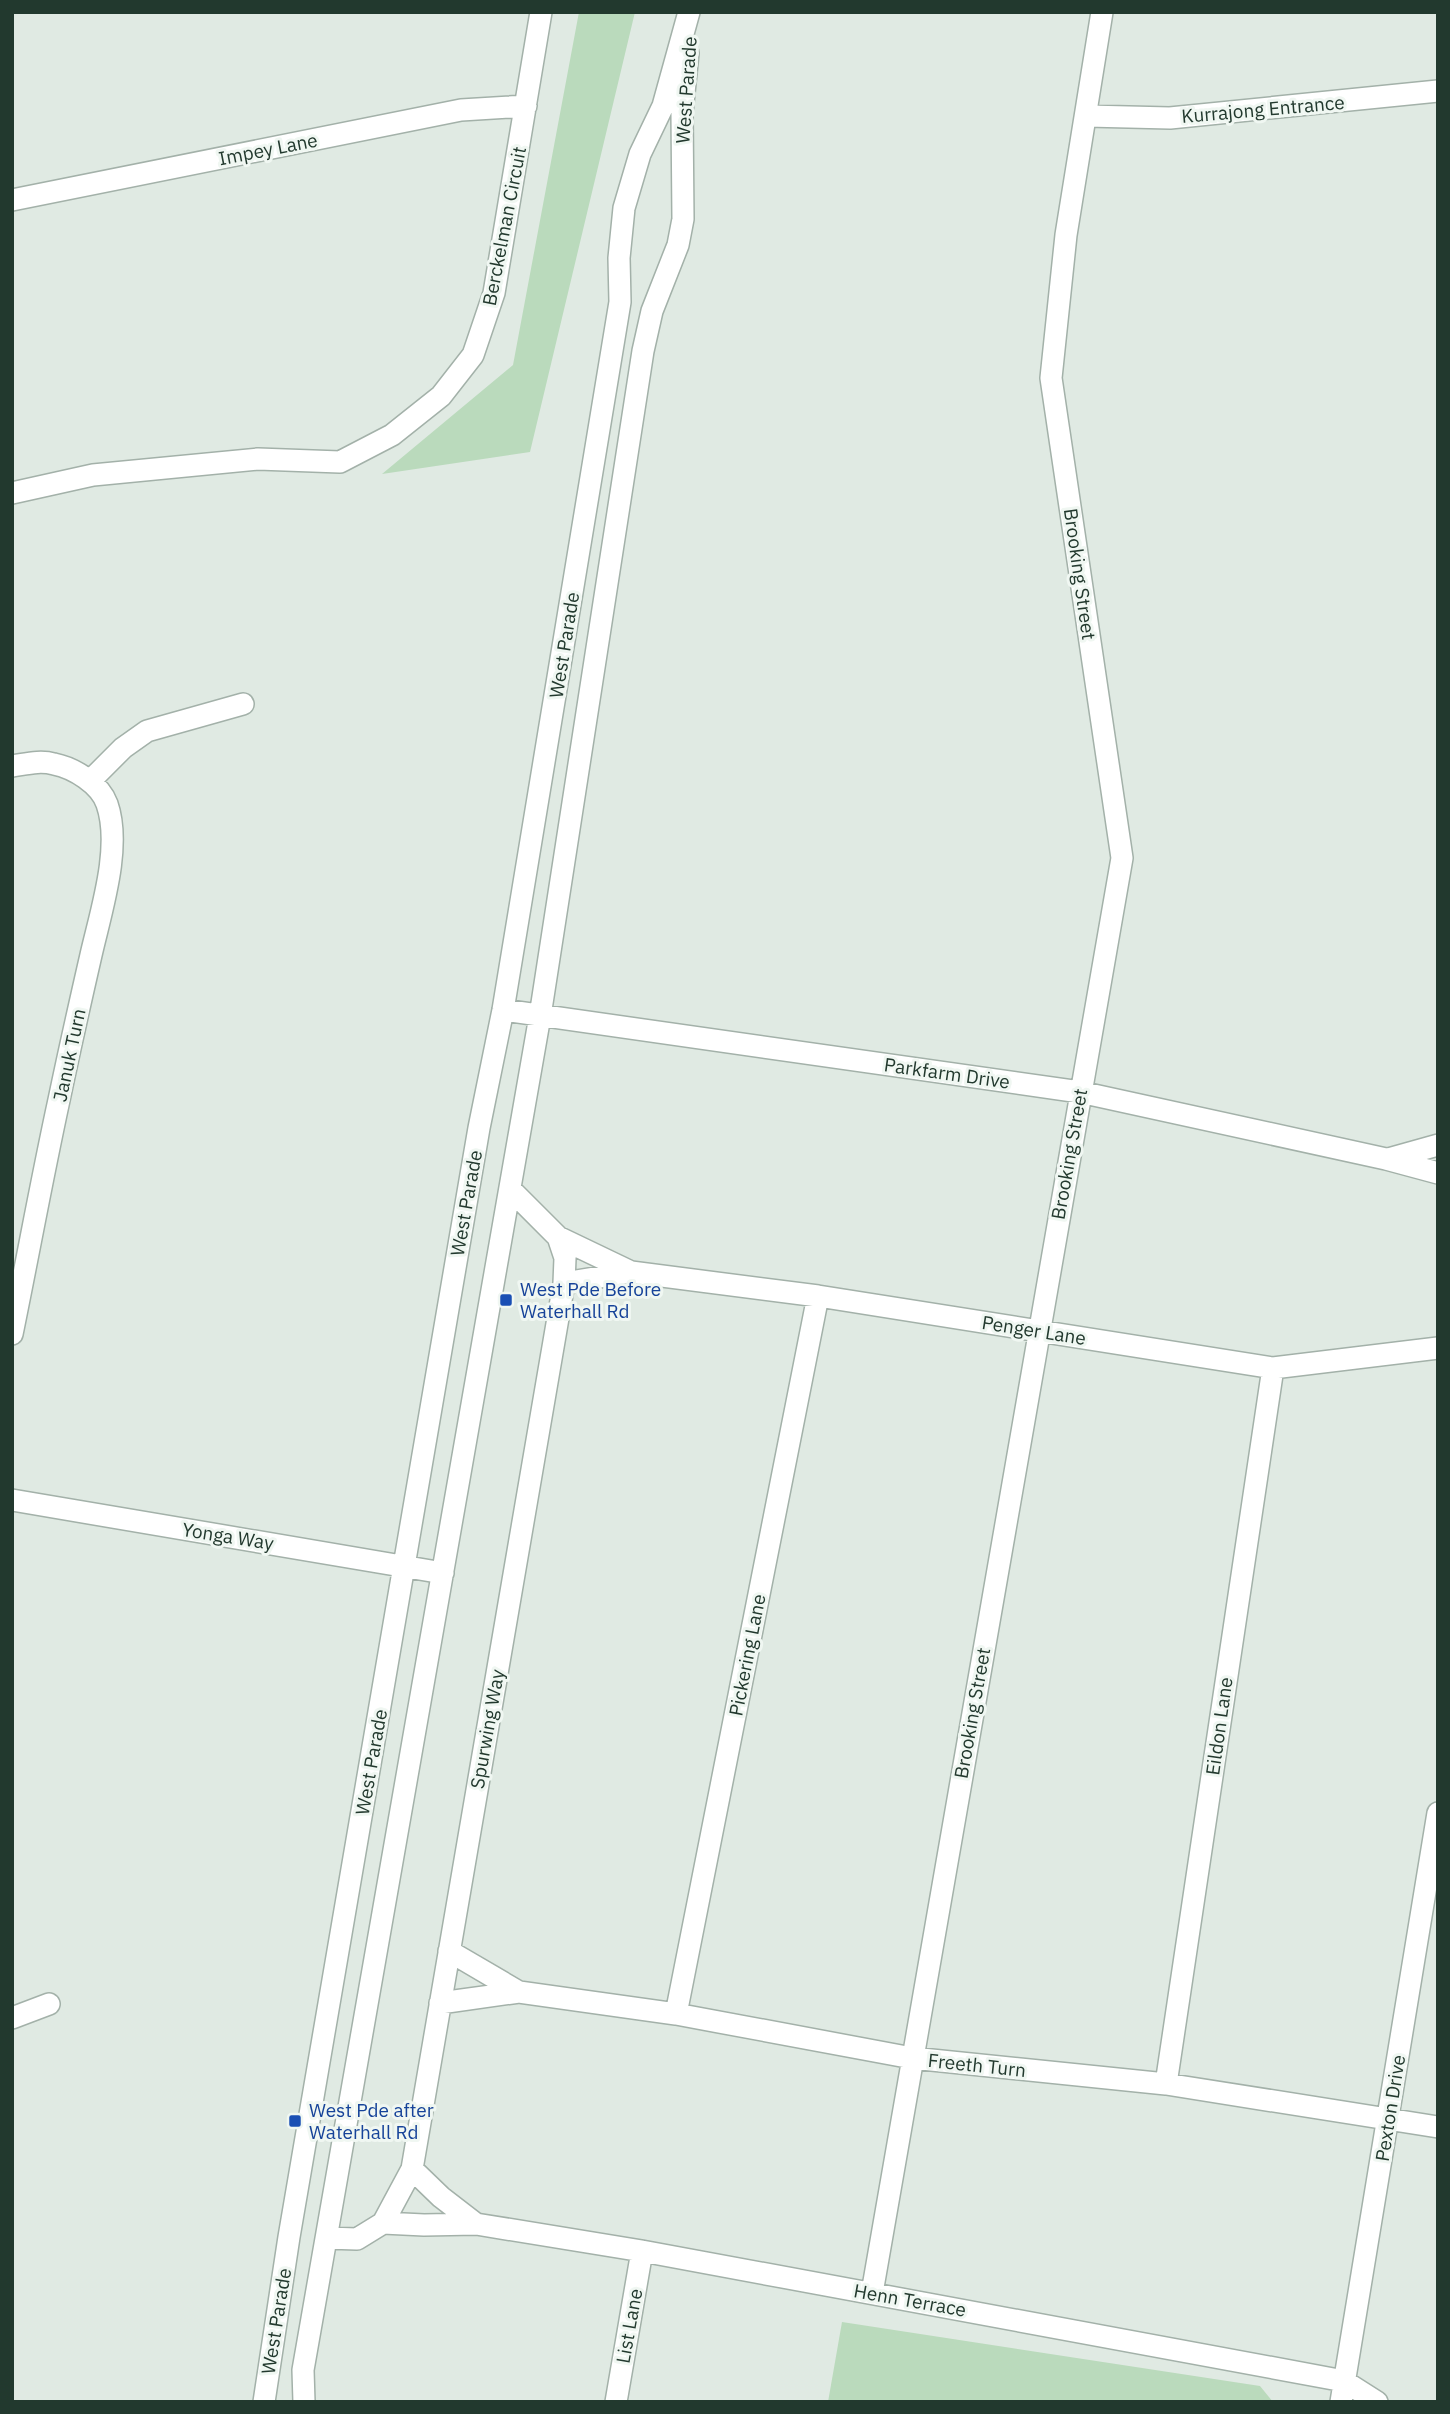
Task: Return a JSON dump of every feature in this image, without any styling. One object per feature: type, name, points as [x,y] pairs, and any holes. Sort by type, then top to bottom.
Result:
[{"type":"street","name":"Berckelman Circuit","points":[[12,493],[93,475],[258,459],[340,462],[392,435],[440,396],[473,355],[494,293],[541,12]]},
{"type":"street","name":"West Parade","points":[[264,2402],[289,2237],[477,1141],[503,1010],[620,302],[619,258],[624,208],[640,154],[663,106],[690,12]]},
{"type":"street","name":"West Parade","points":[[303,2402],[303,2370],[540,1016],[643,351],[652,312],[678,246],[683,219],[682,113],[690,12]]},
{"type":"street","name":"Brooking Street","points":[[872,2293],[1122,858],[1051,378],[1066,234],[1102,12]]},
{"type":"street","name":"Kurrajong Entrance","points":[[1087,116],[1170,118],[1438,91]]},
{"type":"street","name":"Impey Lane","points":[[12,200],[461,110],[526,106]]},
{"type":"street","points":[[12,766],[34,762],[53,763],[90,781],[123,748],[147,731],[243,704]]},
{"type":"street","name":"Januk Turn","points":[[12,1334],[58,1101],[105,891],[112,844],[113,822],[106,800],[90,781]]},
{"type":"street","name":"Parkfarm Drive","points":[[503,1010],[1080,1092],[1386,1159],[1438,1173]]},
{"type":"street","name":"Parkfarm Drive","points":[[1386,1159],[1438,1145]]},
{"type":"street","points":[[510,1189],[558,1237]]},
{"type":"street","name":"Penger Lane","points":[[558,1237],[631,1272]]},
{"type":"street","name":"Spurwing Way","points":[[383,2223],[412,2169],[564,1283],[565,1258],[558,1237]]},
{"type":"street","name":"Penger Lane","points":[[564,1283],[631,1272],[818,1296],[1273,1368],[1438,1348]]},
{"type":"street","name":"Pickering Lane","points":[[676,2014],[818,1296]]},
{"type":"street","name":"Eildon Lane","points":[[1166,2084],[1273,1368]]},
{"type":"street","name":"Yonga Way","points":[[12,1500],[443,1573]]},
{"type":"street","name":"Pexton Drive","points":[[1343,2391],[1438,1813]]},
{"type":"street","name":"Freeth Turn","points":[[449,1951],[519,1992]]},
{"type":"street","name":"Freeth Turn","points":[[440,2003],[519,1992],[676,2014],[912,2058],[1166,2084],[1438,2127]]},
{"type":"street","points":[[12,2018],[49,2004]]},
{"type":"street","name":"Henn Terrace","points":[[412,2169],[475,2224]]},
{"type":"street","points":[[327,2238],[357,2239],[383,2223]]},
{"type":"street","name":"Henn Terrace","points":[[383,2223],[475,2224],[642,2251],[872,2293],[1343,2391]]},
{"type":"street","name":"List Lane","points":[[616,2402],[642,2251]]},
{"type":"street","points":[[1343,2391],[1377,2402]]},
{"type":"green space","points":[[579,12],[635,12],[530,452],[382,474],[513,365]]},
{"type":"green space","points":[[842,2322],[1260,2386],[1273,2402],[828,2402]]},
{"type":"place","name":"West Pde Before Waterhall Rd","points":[[506,1300]]},
{"type":"place","name":"West Pde after Waterhall Rd","points":[[295,2121]]}]
